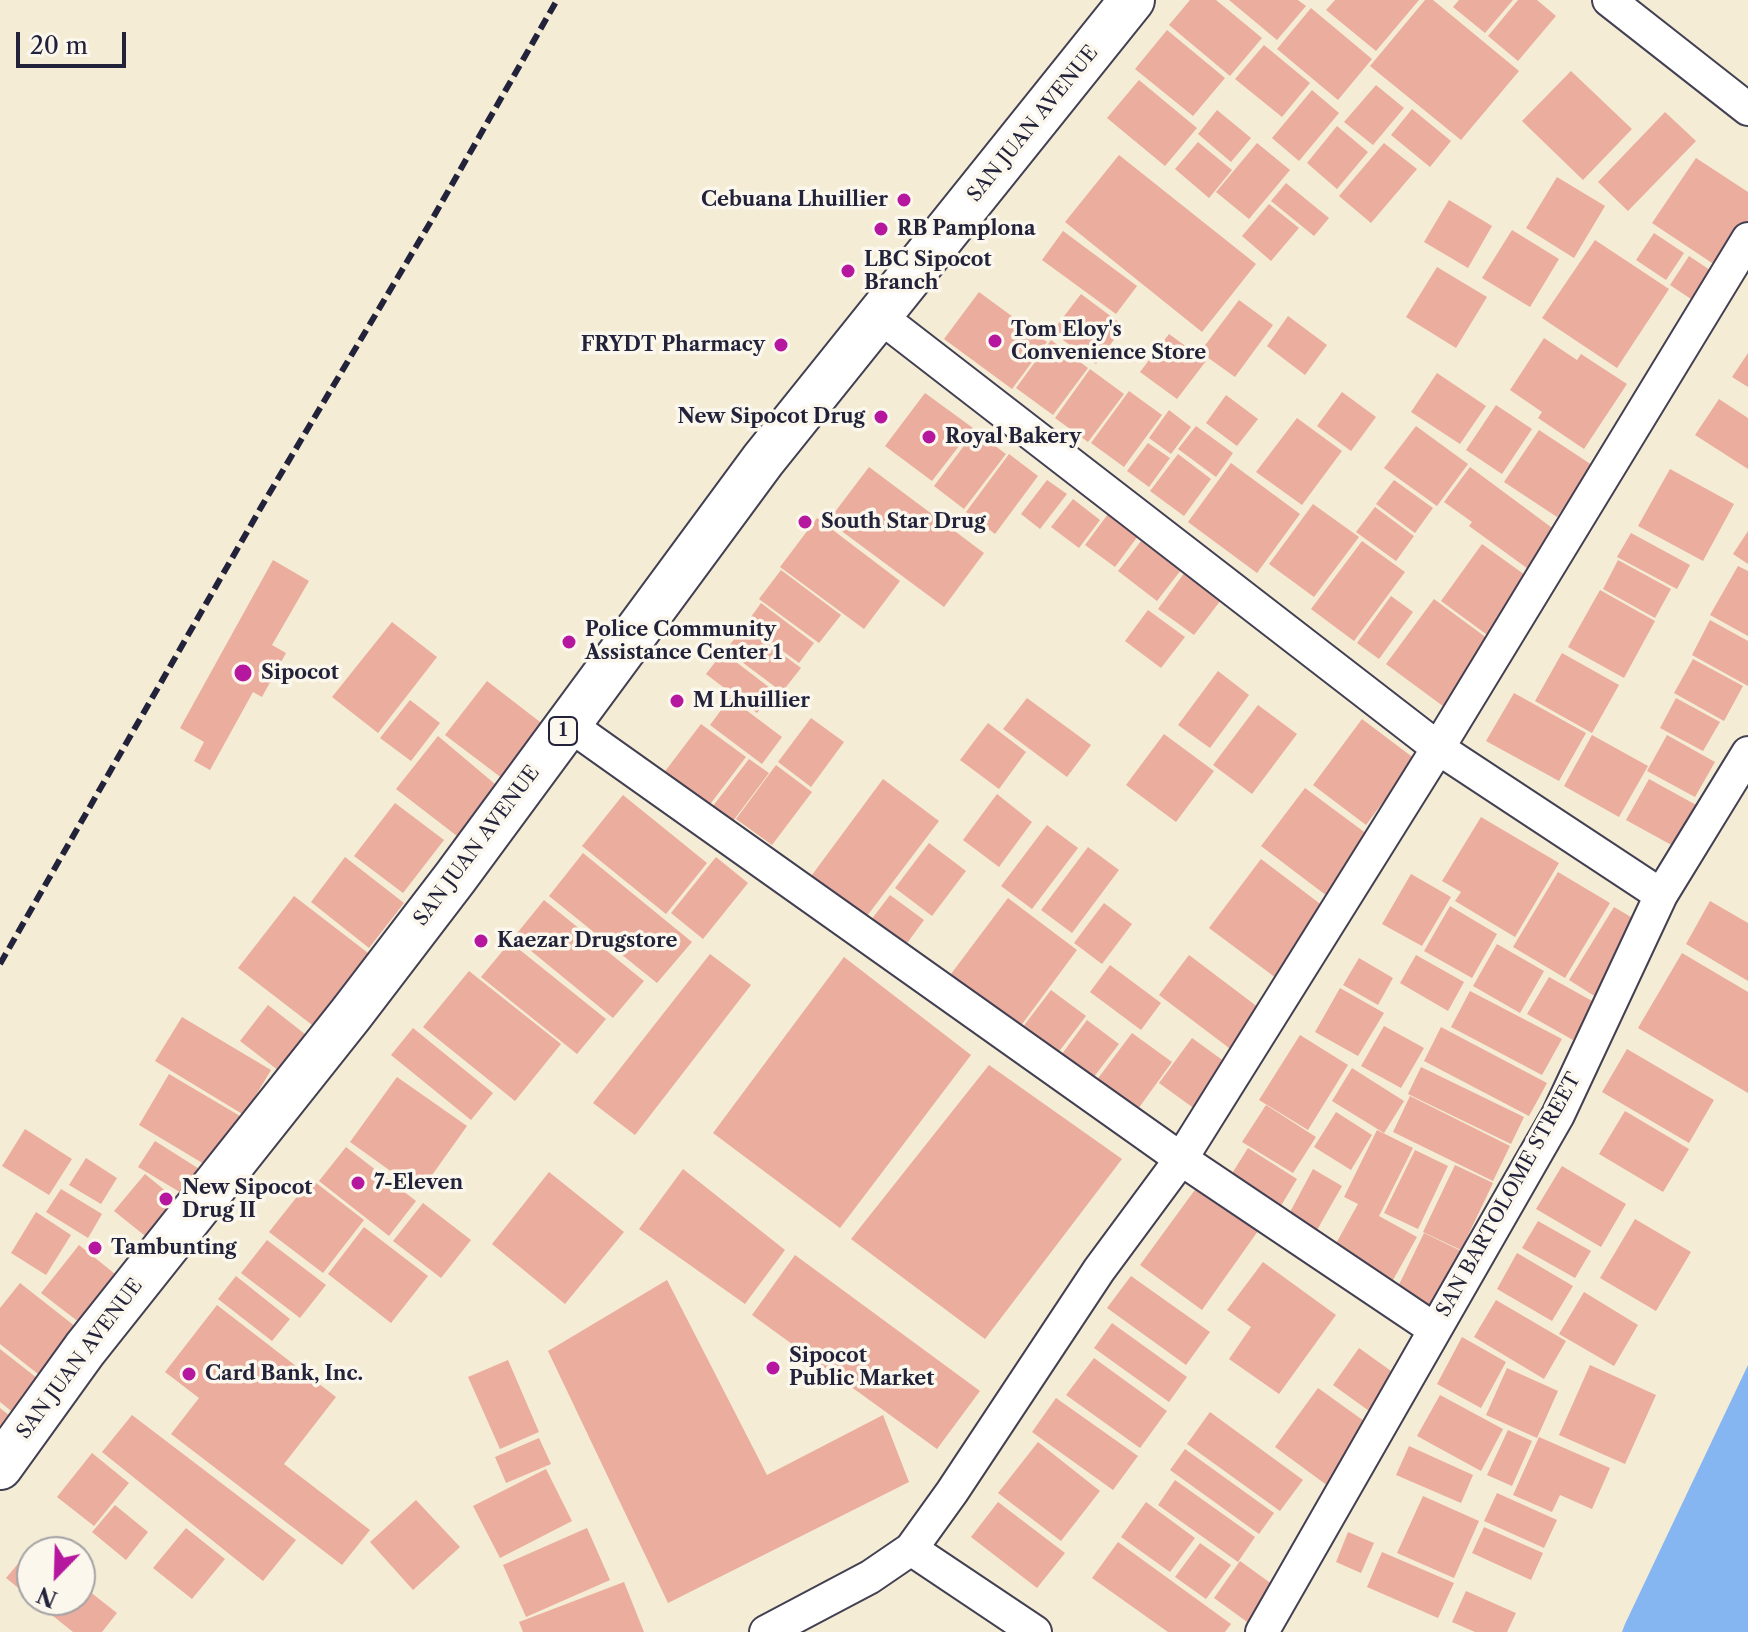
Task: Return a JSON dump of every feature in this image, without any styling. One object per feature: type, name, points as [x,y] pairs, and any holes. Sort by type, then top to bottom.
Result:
[{"type":"highway","name":"SAN JUAN AVENUE","points":[[0,1467],[85,1349],[351,1014],[763,460],[1132,0]]},
{"type":"street","points":[[1609,0],[1748,109]]},
{"type":"street","points":[[766,1632],[870,1577],[911,1549],[1099,1270],[1181,1159],[1438,748],[1748,239]]},
{"type":"street","points":[[878,315],[1438,748],[1661,895]]},
{"type":"street","points":[[568,724],[1181,1159],[1434,1329]]},
{"type":"street","name":"SAN BARTOLOME STREET","points":[[1262,1632],[1558,1115],[1661,895],[1748,753]]},
{"type":"street","points":[[911,1549],[1035,1632]]},
{"type":"water","points":[[1748,1365],[1748,1632],[1622,1632],[1625,1624]]},
{"type":"building","points":[[1190,0],[1216,0],[1262,38],[1230,76],[1169,25]]},
{"type":"building","points":[[1229,0],[1298,0],[1306,6],[1277,40]]},
{"type":"building","points":[[1335,0],[1419,0],[1376,51],[1326,10]]},
{"type":"building","points":[[1425,0],[1433,0],[1519,71],[1461,140],[1370,66]]},
{"type":"building","points":[[1459,0],[1513,0],[1485,33],[1453,7]]},
{"type":"building","points":[[1518,0],[1537,0],[1556,16],[1518,61],[1488,36]]},
{"type":"building","points":[[1311,8],[1372,59],[1338,100],[1277,49]]},
{"type":"building","points":[[1167,30],[1225,78],[1193,116],[1135,69]]},
{"type":"building","points":[[1264,45],[1310,83],[1282,117],[1235,79]]},
{"type":"building","points":[[1571,71],[1632,129],[1583,180],[1522,121]]},
{"type":"building","points":[[1139,80],[1197,128],[1165,166],[1107,118]]},
{"type":"building","points":[[1376,85],[1404,108],[1373,145],[1344,122]]},
{"type":"building","points":[[1312,90],[1339,113],[1299,161],[1272,138]]},
{"type":"building","points":[[1412,109],[1451,141],[1430,167],[1391,135]]},
{"type":"building","points":[[1217,110],[1251,138],[1231,162],[1198,134]]},
{"type":"building","points":[[1665,112],[1696,141],[1628,211],[1598,182]]},
{"type":"building","points":[[1337,126],[1368,152],[1337,189],[1307,163]]},
{"type":"building","points":[[1198,142],[1232,170],[1209,198],[1175,169]]},
{"type":"building","points":[[1257,143],[1290,170],[1249,219],[1216,192]]},
{"type":"building","points":[[1384,143],[1417,169],[1371,223],[1339,196]]},
{"type":"building","points":[[1119,155],[1256,264],[1202,332],[1065,222]]},
{"type":"building","points":[[1696,158],[1748,192],[1748,229],[1721,269],[1652,223]]},
{"type":"building","points":[[1557,177],[1605,206],[1574,258],[1526,228]]},
{"type":"building","points":[[1286,183],[1329,218],[1314,236],[1271,201]]},
{"type":"building","points":[[1449,200],[1492,226],[1468,268],[1424,242]]},
{"type":"building","points":[[1269,204],[1299,228],[1271,261],[1242,236]]},
{"type":"building","points":[[1512,230],[1559,259],[1530,307],[1482,278]]},
{"type":"building","points":[[1063,231],[1137,286],[1116,314],[1042,260]]},
{"type":"building","points":[[1654,233],[1684,253],[1666,280],[1636,260]]},
{"type":"building","points":[[1595,240],[1669,289],[1617,368],[1542,318]]},
{"type":"building","points":[[1689,256],[1722,278],[1703,307],[1670,285]]},
{"type":"building","points":[[1437,267],[1487,297],[1456,348],[1406,317]]},
{"type":"building","name":"Tom Eloy's Convenience Store","points":[[979,292],[1047,342],[1012,389],[944,339]]},
{"type":"building","points":[[1081,294],[1124,326],[1096,364],[1052,332]]},
{"type":"building","points":[[1239,300],[1273,325],[1235,377],[1200,352]]},
{"type":"building","points":[[1288,316],[1327,345],[1305,375],[1267,346]]},
{"type":"building","points":[[1169,334],[1206,361],[1177,399],[1140,372]]},
{"type":"building","points":[[1544,338],[1577,360],[1581,354],[1627,384],[1584,449],[1538,418],[1542,412],[1510,390]]},
{"type":"building","points":[[1051,340],[1088,368],[1053,415],[1016,388]]},
{"type":"building","points":[[1748,353],[1748,387],[1732,377]]},
{"type":"building","points":[[1090,369],[1124,394],[1088,442],[1055,418]]},
{"type":"building","points":[[1437,373],[1486,406],[1460,444],[1411,412]]},
{"type":"building","points":[[1129,391],[1162,415],[1124,467],[1091,443]]},
{"type":"building","points":[[1342,392],[1376,417],[1351,451],[1317,426]]},
{"type":"building","name":"Royal Bakery","points":[[925,393],[973,428],[932,481],[885,446]]},
{"type":"building","points":[[1226,395],[1258,419],[1237,446],[1206,423]]},
{"type":"building","points":[[1719,399],[1748,418],[1748,469],[1695,435]]},
{"type":"building","points":[[1496,405],[1532,429],[1502,474],[1466,450]]},
{"type":"building","points":[[1169,410],[1191,427],[1171,454],[1149,438]]},
{"type":"building","points":[[1297,418],[1342,451],[1302,505],[1256,472]]},
{"type":"building","points":[[1196,426],[1233,453],[1216,477],[1178,449]]},
{"type":"building","points":[[1416,426],[1468,464],[1437,506],[1384,468]]},
{"type":"building","points":[[1539,430],[1592,465],[1557,517],[1504,482]]},
{"type":"building","points":[[975,431],[1006,454],[964,509],[934,486]]},
{"type":"building","points":[[1148,443],[1170,458],[1149,487],[1127,471]]},
{"type":"building","points":[[1009,454],[1038,476],[995,534],[966,512]]},
{"type":"building","points":[[1178,454],[1211,479],[1184,516],[1150,491]]},
{"type":"building","points":[[1231,463],[1300,514],[1257,573],[1188,522]]},
{"type":"building","points":[[869,467],[984,553],[944,607],[828,521]]},
{"type":"building","points":[[1470,467],[1563,536],[1535,574],[1469,526],[1472,522],[1444,502]]},
{"type":"building","points":[[1670,469],[1734,504],[1703,561],[1638,526]]},
{"type":"building","points":[[1047,480],[1067,494],[1040,529],[1021,514]]},
{"type":"building","points":[[1394,480],[1433,508],[1415,533],[1376,504]]},
{"type":"building","points":[[1073,499],[1100,520],[1079,548],[1051,527]]},
{"type":"building","points":[[1313,504],[1359,537],[1314,597],[1269,564]]},
{"type":"building","points":[[1375,507],[1414,536],[1396,561],[1356,532]]},
{"type":"building","points":[[1108,514],[1138,536],[1115,567],[1085,545]]},
{"type":"building","points":[[817,518],[900,581],[864,629],[780,567]]},
{"type":"building","points":[[1748,531],[1748,564],[1733,554]]},
{"type":"building","points":[[1631,533],[1690,565],[1677,589],[1617,557]]},
{"type":"building","points":[[1141,541],[1181,570],[1157,601],[1118,571]]},
{"type":"building","points":[[1362,541],[1405,572],[1354,641],[1311,609]]},
{"type":"building","points":[[1482,544],[1532,580],[1490,637],[1441,601]]},
{"type":"building","name":"Sipocot","points":[[273,560],[309,581],[272,645],[286,653],[262,697],[253,692],[210,770],[194,761],[204,742],[180,728]]},
{"type":"building","points":[[1618,560],[1671,589],[1655,618],[1603,589]]},
{"type":"building","points":[[1738,566],[1748,571],[1748,636],[1710,615]]},
{"type":"building","points":[[781,570],[841,615],[819,643],[759,599]]},
{"type":"building","points":[[1185,572],[1221,600],[1194,635],[1158,609]]},
{"type":"building","points":[[1600,590],[1655,621],[1624,678],[1568,647]]},
{"type":"building","points":[[1391,596],[1413,612],[1379,659],[1357,643]]},
{"type":"building","points":[[1434,599],[1499,647],[1451,712],[1386,664]]},
{"type":"building","points":[[761,603],[814,643],[799,663],[746,624]]},
{"type":"building","points":[[1148,610],[1185,637],[1161,668],[1125,641]]},
{"type":"building","points":[[1710,620],[1748,641],[1748,686],[1692,655]]},
{"type":"building","points":[[392,622],[437,657],[378,733],[332,697]]},
{"type":"building","points":[[744,626],[801,668],[782,692],[726,650]]},
{"type":"building","points":[[723,652],[774,691],[757,713],[706,674]]},
{"type":"building","points":[[1562,653],[1619,685],[1592,733],[1535,701]]},
{"type":"building","points":[[1693,659],[1743,686],[1724,721],[1674,693]]},
{"type":"building","points":[[1218,671],[1249,695],[1210,748],[1178,725]]},
{"type":"building","points":[[487,681],[553,732],[511,785],[445,735]]},
{"type":"building","points":[[1514,693],[1586,733],[1559,781],[1486,741]]},
{"type":"building","points":[[730,698],[782,737],[762,764],[710,725]]},
{"type":"building","points":[[1027,698],[1091,745],[1067,777],[1003,729]]},
{"type":"building","points":[[1676,698],[1720,722],[1703,751],[1660,728]]},
{"type":"building","points":[[410,700],[440,723],[411,761],[380,738]]},
{"type":"building","points":[[1258,705],[1297,734],[1252,794],[1213,765]]},
{"type":"building","points":[[811,718],[844,742],[811,787],[778,762]]},
{"type":"building","points":[[1362,719],[1415,759],[1366,825],[1313,785]]},
{"type":"building","points":[[988,723],[1026,752],[999,789],[960,760]]},
{"type":"building","points":[[701,724],[746,757],[708,807],[663,774]]},
{"type":"building","points":[[1164,734],[1214,771],[1176,822],[1126,785]]},
{"type":"building","points":[[1592,735],[1648,766],[1619,817],[1564,786]]},
{"type":"building","points":[[1667,735],[1715,762],[1695,797],[1647,771]]},
{"type":"building","points":[[438,736],[495,784],[457,836],[396,789]]},
{"type":"building","points":[[749,759],[769,773],[733,821],[713,806]]},
{"type":"building","points":[[776,765],[812,792],[772,845],[736,819]]},
{"type":"building","points":[[883,779],[939,821],[864,920],[809,879]]},
{"type":"building","points":[[1649,779],[1698,806],[1675,847],[1626,820]]},
{"type":"building","points":[[1305,788],[1371,837],[1327,896],[1261,846]]},
{"type":"building","points":[[997,794],[1032,822],[999,867],[963,840]]},
{"type":"building","points":[[623,795],[707,863],[666,914],[582,846]]},
{"type":"building","points":[[395,803],[444,840],[403,893],[354,856]]},
{"type":"building","points":[[1481,817],[1559,863],[1515,937],[1455,901],[1461,892],[1442,881]]},
{"type":"building","points":[[1047,825],[1078,848],[1032,909],[1001,886]]},
{"type":"building","points":[[929,843],[966,871],[932,916],[895,888]]},
{"type":"building","points":[[1088,847],[1119,870],[1072,933],[1041,910]]},
{"type":"building","points":[[583,853],[692,942],[657,983],[549,896]]},
{"type":"building","points":[[345,857],[404,903],[369,948],[311,902]]},
{"type":"building","points":[[716,857],[748,883],[703,939],[671,913]]},
{"type":"building","points":[[1261,859],[1327,909],[1276,978],[1209,928]]},
{"type":"building","points":[[1558,872],[1610,903],[1565,978],[1513,947]]},
{"type":"building","points":[[1411,874],[1451,897],[1422,946],[1382,924]]},
{"type":"building","points":[[890,895],[924,920],[905,946],[871,920]]},
{"type":"building","points":[[294,896],[372,956],[316,1028],[238,968]]},
{"type":"building","points":[[1008,898],[1077,950],[1017,1031],[948,978]]},
{"type":"building","points":[[544,900],[644,981],[613,1018],[514,937]]},
{"type":"building","points":[[1710,901],[1748,923],[1748,981],[1686,944]]},
{"type":"building","points":[[1104,903],[1132,924],[1102,964],[1074,943]]},
{"type":"building","points":[[1450,906],[1497,934],[1472,978],[1424,951]]},
{"type":"building","points":[[1614,907],[1641,923],[1596,997],[1569,980]]},
{"type":"building","points":[[510,942],[606,1019],[577,1054],[481,977]]},
{"type":"building","points":[[1497,944],[1544,971],[1520,1013],[1473,986]]},
{"type":"building","points":[[1682,953],[1748,992],[1748,1093],[1638,1028]]},
{"type":"building","points":[[710,954],[751,985],[635,1135],[593,1103]]},
{"type":"building","points":[[1189,955],[1267,1014],[1237,1054],[1159,995]]},
{"type":"building","points":[[1416,955],[1464,982],[1448,1011],[1400,983]]},
{"type":"building","points":[[844,957],[971,1055],[840,1228],[713,1133]]},
{"type":"building","points":[[1359,958],[1393,978],[1378,1005],[1343,985]]},
{"type":"building","points":[[1110,965],[1161,1003],[1141,1030],[1090,992]]},
{"type":"building","points":[[469,971],[561,1044],[515,1101],[423,1027]]},
{"type":"building","points":[[1549,977],[1594,1002],[1573,1040],[1527,1014]]},
{"type":"building","points":[[1340,988],[1384,1013],[1358,1056],[1315,1032]]},
{"type":"building","points":[[1051,990],[1086,1016],[1051,1062],[1016,1036]]},
{"type":"building","points":[[1470,991],[1562,1039],[1542,1075],[1451,1027]]},
{"type":"building","points":[[268,1005],[310,1038],[283,1074],[240,1041]]},
{"type":"building","points":[[182,1017],[271,1070],[244,1115],[155,1061]]},
{"type":"building","points":[[1087,1020],[1119,1044],[1087,1086],[1056,1062]]},
{"type":"building","points":[[1384,1026],[1424,1048],[1401,1088],[1361,1066]]},
{"type":"building","points":[[1441,1027],[1547,1083],[1529,1116],[1424,1061]]},
{"type":"building","points":[[413,1028],[493,1093],[471,1120],[391,1055]]},
{"type":"building","points":[[1132,1033],[1172,1062],[1130,1120],[1090,1089]]},
{"type":"building","points":[[1300,1035],[1348,1065],[1308,1130],[1259,1100]]},
{"type":"building","points":[[1192,1038],[1232,1067],[1199,1112],[1159,1083]]},
{"type":"building","points":[[1627,1049],[1714,1100],[1689,1143],[1602,1092]]},
{"type":"building","points":[[989,1065],[1122,1159],[985,1339],[851,1239]]},
{"type":"building","points":[[1421,1067],[1524,1117],[1511,1144],[1408,1094]]},
{"type":"building","points":[[1352,1068],[1404,1101],[1384,1133],[1332,1101]]},
{"type":"building","points":[[169,1074],[240,1116],[209,1167],[139,1125]]},
{"type":"building","points":[[397,1077],[467,1126],[420,1192],[350,1142]]},
{"type":"building","points":[[1410,1096],[1510,1146],[1493,1181],[1393,1132]]},
{"type":"building","points":[[1266,1105],[1316,1137],[1293,1173],[1242,1142]]},
{"type":"building","points":[[1625,1111],[1689,1149],[1663,1192],[1599,1154]]},
{"type":"building","points":[[1336,1112],[1372,1135],[1351,1170],[1314,1147]]},
{"type":"building","points":[[25,1129],[72,1159],[49,1195],[2,1166]]},
{"type":"building","points":[[1377,1130],[1413,1148],[1379,1216],[1417,1237],[1388,1289],[1329,1256],[1358,1204],[1344,1197]]},
{"type":"building","points":[[155,1141],[204,1172],[188,1197],[138,1167]]},
{"type":"building","points":[[346,1147],[416,1201],[389,1236],[319,1181]]},
{"type":"building","points":[[1248,1148],[1297,1179],[1276,1214],[1226,1183]]},
{"type":"building","points":[[1415,1150],[1448,1166],[1418,1229],[1384,1213]]},
{"type":"building","points":[[86,1158],[117,1178],[101,1204],[69,1185]]},
{"type":"building","points":[[1455,1165],[1493,1183],[1461,1250],[1423,1232]]},
{"type":"building","points":[[1562,1166],[1626,1204],[1601,1247],[1536,1209]]},
{"type":"building","points":[[683,1169],[785,1250],[745,1304],[639,1229]]},
{"type":"building","points":[[1313,1169],[1342,1186],[1317,1230],[1289,1214]]},
{"type":"building","points":[[549,1172],[624,1232],[565,1304],[492,1244]]},
{"type":"building","points":[[145,1174],[179,1202],[149,1239],[114,1211]]},
{"type":"building","points":[[311,1179],[364,1220],[323,1273],[269,1232]]},
{"type":"building","points":[[1197,1187],[1258,1231],[1202,1310],[1140,1265]]},
{"type":"building","points":[[61,1189],[102,1214],[88,1238],[46,1212]]},
{"type":"building","points":[[423,1203],[471,1240],[441,1278],[393,1241]]},
{"type":"building","points":[[36,1212],[71,1235],[46,1275],[11,1253]]},
{"type":"building","points":[[1635,1219],[1691,1252],[1656,1311],[1600,1278]]},
{"type":"building","points":[[1538,1221],[1591,1251],[1575,1278],[1522,1248]]},
{"type":"building","points":[[364,1227],[428,1276],[391,1323],[328,1274]]},
{"type":"building","points":[[1424,1233],[1463,1252],[1432,1318],[1392,1299]]},
{"type":"building","points":[[267,1240],[326,1285],[300,1318],[241,1273]]},
{"type":"building","points":[[79,1245],[125,1282],[88,1329],[41,1293]]},
{"type":"building","points":[[1517,1253],[1573,1286],[1552,1321],[1497,1289]]},
{"type":"building","points":[[795,1255],[980,1391],[937,1449],[752,1315]]},
{"type":"building","points":[[1263,1262],[1336,1315],[1279,1394],[1229,1359],[1251,1327],[1227,1310]]},
{"type":"building","points":[[236,1276],[290,1319],[272,1341],[218,1299]]},
{"type":"building","points":[[1131,1276],[1210,1332],[1186,1365],[1107,1308]]},
{"type":"building","points":[[667,1280],[767,1475],[883,1415],[909,1482],[668,1603],[548,1351]]},
{"type":"building","points":[[20,1283],[90,1338],[52,1385],[0,1344],[0,1308]]},
{"type":"building","points":[[1584,1292],[1638,1325],[1614,1366],[1559,1334]]},
{"type":"building","points":[[1496,1300],[1566,1341],[1544,1379],[1474,1337]]},
{"type":"building","points":[[217,1305],[336,1397],[284,1464],[370,1530],[342,1565],[171,1434],[199,1398],[165,1372]]},
{"type":"building","points":[[1112,1323],[1187,1377],[1169,1402],[1094,1348]]},
{"type":"building","points":[[1462,1337],[1506,1362],[1481,1408],[1437,1384]]},
{"type":"building","points":[[1359,1348],[1398,1376],[1372,1413],[1333,1385]]},
{"type":"building","points":[[0,1349],[51,1389],[25,1422],[0,1402]]},
{"type":"building","points":[[1094,1358],[1167,1411],[1140,1448],[1066,1395]]},
{"type":"building","points":[[508,1360],[539,1432],[500,1449],[468,1377]]},
{"type":"building","points":[[1590,1365],[1656,1395],[1625,1464],[1559,1435]]},
{"type":"building","points":[[1507,1368],[1558,1391],[1537,1438],[1486,1415]]},
{"type":"building","points":[[1318,1388],[1371,1426],[1328,1486],[1275,1447]]},
{"type":"building","points":[[1440,1395],[1503,1429],[1481,1471],[1417,1436]]},
{"type":"building","points":[[1056,1398],[1138,1456],[1113,1490],[1032,1432]]},
{"type":"building","points":[[0,1408],[20,1424],[0,1450]]},
{"type":"building","points":[[1210,1412],[1303,1480],[1280,1511],[1187,1444]]},
{"type":"building","points":[[132,1415],[296,1540],[263,1581],[102,1452]]},
{"type":"building","points":[[1508,1430],[1532,1441],[1512,1486],[1487,1475]]},
{"type":"building","points":[[1539,1437],[1610,1468],[1592,1509],[1560,1495],[1552,1512],[1513,1495]]},
{"type":"building","points":[[539,1438],[551,1464],[506,1483],[495,1457]]},
{"type":"building","points":[[1038,1442],[1100,1491],[1061,1541],[998,1493]]},
{"type":"building","points":[[1409,1446],[1473,1475],[1461,1503],[1396,1475]]},
{"type":"building","points":[[1185,1449],[1274,1513],[1259,1534],[1170,1470]]},
{"type":"building","points":[[92,1453],[129,1483],[94,1526],[57,1497]]},
{"type":"building","points":[[546,1469],[572,1521],[500,1558],[473,1506]]},
{"type":"building","points":[[1175,1480],[1255,1537],[1238,1562],[1158,1505]]},
{"type":"building","points":[[1497,1493],[1557,1520],[1544,1548],[1484,1521]]},
{"type":"building","points":[[1423,1496],[1479,1521],[1454,1578],[1397,1553]]},
{"type":"building","points":[[416,1500],[460,1547],[413,1590],[370,1542]]},
{"type":"building","points":[[998,1502],[1065,1553],[1037,1588],[971,1537]]},
{"type":"building","points":[[1146,1502],[1195,1538],[1170,1572],[1121,1537]]},
{"type":"building","points":[[115,1505],[148,1532],[126,1560],[92,1532]]},
{"type":"building","points":[[1484,1527],[1543,1553],[1531,1580],[1472,1553]]},
{"type":"building","points":[[186,1528],[225,1559],[192,1599],[153,1568]]},
{"type":"building","points":[[587,1528],[610,1580],[526,1617],[503,1565]]},
{"type":"building","points":[[1348,1532],[1374,1543],[1361,1573],[1336,1562]]},
{"type":"building","points":[[1118,1542],[1231,1624],[1225,1632],[1168,1632],[1092,1578]]},
{"type":"building","points":[[1200,1543],[1231,1565],[1206,1599],[1175,1577]]},
{"type":"building","points":[[1382,1552],[1454,1583],[1438,1618],[1367,1587]]},
{"type":"building","points":[[1240,1561],[1276,1587],[1250,1624],[1214,1598]]},
{"type":"building","points":[[16,1566],[16,1586],[6,1578]]},
{"type":"building","points":[[624,1582],[644,1632],[523,1632],[519,1622]]},
{"type":"building","points":[[1466,1591],[1516,1613],[1507,1632],[1475,1632],[1452,1622]]},
{"type":"building","points":[[96,1597],[117,1613],[102,1632],[73,1632],[53,1616],[96,1616]]},
{"type":"railway","points":[[0,964],[263,504],[430,223],[557,0]]},
{"type":"place","name":"Cebuana Lhuillier","points":[[904,200]]},
{"type":"place","name":"RB Pamplona","points":[[881,229]]},
{"type":"place","name":"LBC Sipocot Branch","points":[[848,271]]},
{"type":"place","name":"Tom Eloy's Convenience Store","points":[[995,341]]},
{"type":"place","name":"FRYDT Pharmacy","points":[[781,345]]},
{"type":"place","name":"New Sipocot Drug","points":[[881,417]]},
{"type":"place","name":"Royal Bakery","points":[[929,437]]},
{"type":"place","name":"South Star Drug","points":[[805,522]]},
{"type":"place","name":"Police Community Assistance Center 1","points":[[569,642]]},
{"type":"place","name":"Sipocot","points":[[243,673]]},
{"type":"place","name":"M Lhuillier","points":[[677,701]]},
{"type":"place","name":"Kaezar Drugstore","points":[[481,941]]},
{"type":"place","name":"7-Eleven","points":[[358,1183]]},
{"type":"place","name":"New Sipocot Drug II","points":[[166,1199]]},
{"type":"place","name":"Tambunting","points":[[95,1248]]},
{"type":"place","name":"Sipocot Public Market","points":[[773,1368]]},
{"type":"place","name":"Card Bank, Inc.","points":[[189,1374]]}]
